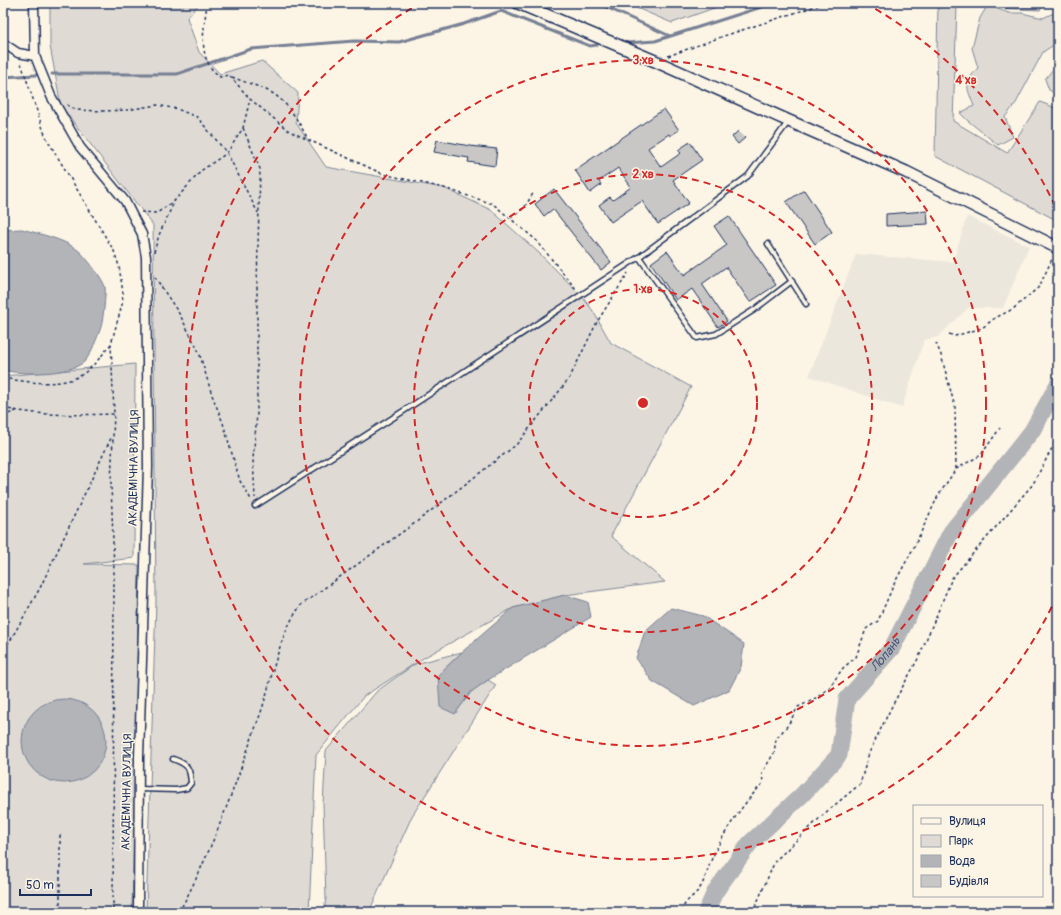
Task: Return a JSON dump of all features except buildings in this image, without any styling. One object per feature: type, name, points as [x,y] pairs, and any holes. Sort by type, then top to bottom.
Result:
[{"type":"street","points":[[3,43],[18,53],[35,56],[34,3]]},
{"type":"street","points":[[518,3],[655,61],[906,172],[1058,248]]},
{"type":"street","name":"АКАДЕМІЧНА ВУЛИЦЯ","points":[[35,56],[51,96],[80,147],[125,201],[131,211],[142,234],[146,257],[148,466],[138,788],[138,912]]},
{"type":"lane","points":[[255,506],[639,257],[748,176],[789,121]]},
{"type":"lane","points":[[768,244],[806,304]]},
{"type":"lane","points":[[639,257],[697,338],[716,334],[754,310],[792,281]]},
{"type":"lane","points":[[138,788],[176,790],[187,788],[192,782],[189,768],[182,762],[173,759]]},
{"type":"path","points":[[207,3],[203,32],[204,51],[211,68],[220,77],[229,75],[274,94],[295,116],[309,140]]},
{"type":"path","points":[[655,61],[724,36],[825,3]]},
{"type":"path","points":[[22,68],[48,141],[114,251],[119,266],[123,292],[122,305],[111,344],[114,414],[112,483],[114,571],[113,912]]},
{"type":"path","points":[[229,75],[250,99],[289,131],[384,174],[444,188],[493,204],[536,240],[581,295]]},
{"type":"path","points":[[51,96],[77,110],[127,110],[157,105],[177,109],[198,117],[227,153],[259,214]]},
{"type":"path","points":[[131,211],[157,213],[175,200],[202,170],[227,153],[243,128],[250,99]]},
{"type":"path","points":[[243,128],[260,169],[257,284],[257,414],[253,459],[255,506]]},
{"type":"path","points":[[510,218],[524,208],[534,192]]},
{"type":"path","points":[[153,258],[159,235],[175,200]]},
{"type":"path","points":[[949,334],[955,336],[982,328],[995,318],[1013,309],[1039,287],[1058,248]]},
{"type":"path","points":[[179,912],[190,892],[213,841],[260,715],[269,688],[275,659],[291,618],[301,605],[415,523],[516,445],[569,379],[597,322],[639,257]]},
{"type":"path","points":[[155,276],[180,315],[199,352],[212,395],[223,423],[240,481],[255,506]]},
{"type":"path","points":[[936,343],[941,355],[955,407],[956,469]]},
{"type":"path","points":[[3,378],[26,382],[67,380],[81,375],[92,367],[111,344]]},
{"type":"path","points":[[3,408],[17,411],[59,415],[114,414]]},
{"type":"path","points":[[3,416],[17,411]]},
{"type":"path","points":[[682,912],[682,909],[690,898],[700,889],[713,856],[732,820],[746,801],[763,783],[762,773],[774,753],[776,739],[788,725],[798,707],[813,700],[829,688],[843,668],[856,657],[866,629],[878,621],[894,584],[914,547],[938,496],[956,469],[980,455],[1000,428]]},
{"type":"path","points":[[3,649],[10,641],[40,588],[113,434]]},
{"type":"path","points":[[753,912],[775,861],[824,814],[860,784],[869,753],[892,706],[919,657],[952,578],[1032,484],[1058,437]]},
{"type":"path","points":[[60,835],[60,912]]},
{"type":"shaded area","points":[[967,216],[1029,246],[1003,308],[968,308],[938,337],[924,340],[902,408],[809,376],[856,254],[953,262]]},
{"type":"green space","points":[[50,3],[200,3],[187,18],[199,52],[220,74],[262,61],[298,93],[296,123],[326,167],[444,188],[491,210],[539,253],[581,295],[593,311],[611,343],[691,387],[611,536],[665,582],[565,595],[513,608],[425,657],[364,696],[316,755],[309,912],[146,912],[156,602],[153,225],[61,106],[50,46]]},
{"type":"green space","points":[[625,3],[728,3],[672,23]]},
{"type":"green space","points":[[938,3],[1046,3],[1040,10],[995,8],[1009,13],[1022,13],[1043,18],[1058,11],[1058,42],[1043,52],[1016,103],[1005,117],[1013,137],[998,145],[960,113],[974,106],[968,90],[968,82],[978,68],[972,48],[980,18],[986,8],[957,6],[953,121],[1007,153],[1040,102],[1058,109],[1058,221],[935,156]]},
{"type":"green space","points":[[1058,63],[1058,95],[1049,90],[1045,79]]},
{"type":"green space","points":[[135,364],[134,558],[84,564],[139,565],[132,912],[3,912],[3,376]]},
{"type":"green space","points":[[462,652],[438,675],[455,714],[471,692],[488,680],[496,685],[412,816],[369,912],[324,912],[326,898],[323,804],[326,751],[377,691],[415,664]]},
{"type":"water","points":[[22,229],[52,237],[67,243],[79,251],[98,274],[104,284],[105,301],[101,327],[89,356],[84,362],[77,366],[57,372],[45,373],[21,373],[3,370],[3,230]]},
{"type":"water","points":[[565,595],[588,602],[591,617],[471,692],[455,714],[440,707],[438,675],[462,652],[513,608]]},
{"type":"water","points":[[671,608],[703,616],[744,644],[741,667],[729,690],[694,706],[652,681],[636,658],[645,631]]},
{"type":"water","points":[[64,699],[80,702],[94,711],[103,725],[106,741],[103,757],[94,771],[80,780],[64,783],[48,780],[34,771],[25,757],[22,741],[25,725],[34,711],[48,702]]},
{"type":"waterway","points":[[597,3],[670,36]]},
{"type":"waterway","points":[[627,43],[655,41],[774,3]]},
{"type":"waterway","points":[[52,74],[177,74],[251,49],[354,41],[399,42],[464,24],[501,11],[590,46],[597,45]]},
{"type":"waterway","points":[[3,77],[36,75]]},
{"type":"waterway","name":"Лопань","points":[[706,912],[715,892],[750,843],[802,795],[839,755],[847,699],[892,648],[951,532],[1032,431],[1058,384]]}]
